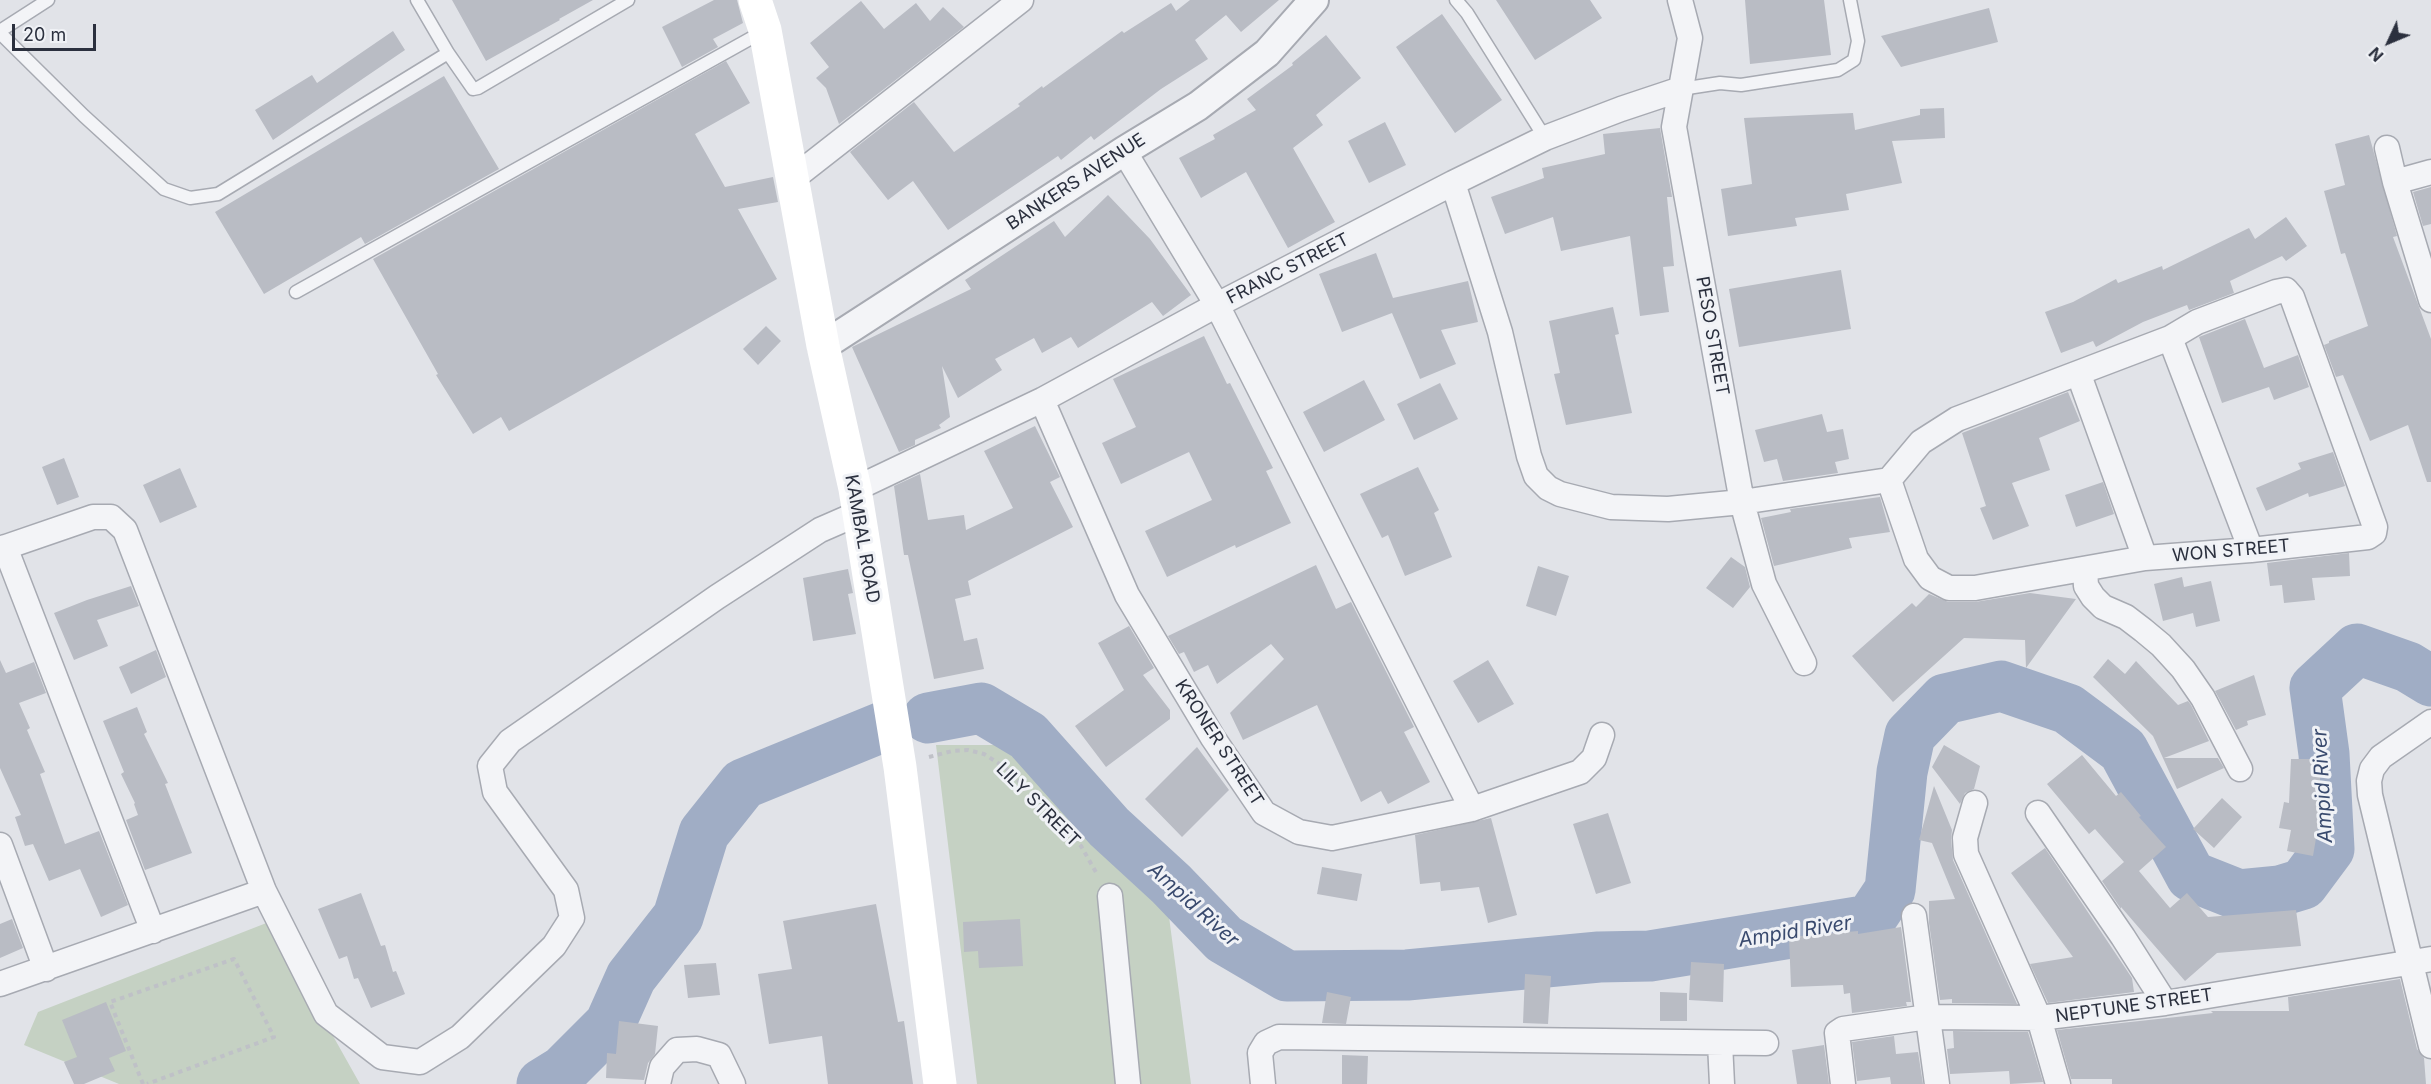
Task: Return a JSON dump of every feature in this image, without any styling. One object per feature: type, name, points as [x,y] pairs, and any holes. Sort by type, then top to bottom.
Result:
[{"type":"main road","name":"KAMBAL ROAD","points":[[760,15],[823,346],[857,501],[900,767],[940,1084]]},
{"type":"street","points":[[791,180],[1021,0]]},
{"type":"street","name":"BANKERS AVENUE","points":[[823,346],[1124,151],[1198,106],[1267,53],[1314,0]]},
{"type":"street","name":"PESO STREET","points":[[1680,0],[1690,38],[1674,127],[1742,502],[1764,584],[1804,663]]},
{"type":"street","name":"FRANC STREET","points":[[3,548],[93,517],[111,517],[125,530],[264,891],[326,1014],[382,1057],[420,1062],[460,1037],[554,946],[572,918],[566,890],[495,792],[490,766],[510,741],[708,603],[820,530],[903,466],[1042,400],[1217,305],[1545,138],[1681,89]]},
{"type":"street","points":[[2387,148],[2395,182],[2429,288]]},
{"type":"street","points":[[1124,151],[1217,305],[1472,809]]},
{"type":"street","points":[[2395,182],[2431,172]]},
{"type":"street","points":[[1454,183],[1500,332],[1529,456],[1536,476],[1548,488],[1560,494],[1611,507],[1668,509],[1742,502],[1889,480],[1921,442],[1957,419],[2079,375],[2170,338],[2251,550]]},
{"type":"street","name":"WON STREET","points":[[1889,480],[1916,559],[1930,578],[1949,588],[1975,588],[2145,558],[2251,550],[2368,537],[2374,533],[2375,527],[2292,297],[2286,290],[2197,322],[2170,338]]},
{"type":"street","points":[[2079,375],[2145,558]]},
{"type":"street","name":"KRONER STREET","points":[[1042,400],[1127,595],[1213,738],[1264,813],[1299,832],[1332,838],[1472,809],[1580,772],[1594,758],[1602,735]]},
{"type":"street","points":[[3,548],[153,931]]},
{"type":"street","points":[[2085,569],[2086,586],[2093,597],[2103,607],[2126,618],[2143,630],[2161,645],[2182,669],[2203,698],[2240,769]]},
{"type":"street","points":[[2430,722],[2381,757],[2372,769],[2370,795],[2421,961],[2431,1046]]},
{"type":"street","points":[[1975,803],[1965,838],[1966,854],[2038,1018],[2058,1084]]},
{"type":"street","points":[[2038,813],[2165,1003]]},
{"type":"street","points":[[0,845],[46,969]]},
{"type":"street","points":[[0,984],[264,891]]},
{"type":"street","points":[[1110,896],[1128,1084]]},
{"type":"street","points":[[1914,916],[1937,1084]]},
{"type":"street","name":"NEPTUNE STREET","points":[[1843,1084],[1837,1033],[1843,1029],[1928,1017],[2038,1018],[2165,1003],[2421,961]]},
{"type":"street","points":[[1263,1084],[1260,1053],[1266,1043],[1278,1037],[1766,1043]]},
{"type":"street","points":[[1720,1043],[1722,1084]]},
{"type":"street","points":[[658,1084],[662,1067],[677,1050],[698,1049],[719,1055],[733,1084]]},
{"type":"lane","points":[[48,0],[0,32],[84,116],[164,189],[190,198],[218,194],[448,53]]},
{"type":"lane","points":[[417,0],[448,53],[473,89],[628,0]]},
{"type":"lane","points":[[1456,0],[1467,13],[1545,138]]},
{"type":"lane","points":[[1681,89],[1720,83],[1742,85],[1838,70],[1854,60],[1857,41],[1850,0]]},
{"type":"lane","points":[[296,292],[760,15]]},
{"type":"path","name":"LILY STREET","points":[[900,767],[952,751],[968,750],[984,754],[1006,768],[1081,846],[1110,896]]},
{"type":"path","points":[[234,959],[274,1037],[145,1084],[110,1002],[234,959]]},
{"type":"green space","points":[[936,745],[1019,745],[1168,909],[1191,1084],[977,1084]]},
{"type":"green space","points":[[269,922],[360,1084],[119,1084],[24,1045],[38,1012]]},
{"type":"building","points":[[452,0],[593,0],[486,61]]},
{"type":"building","points":[[714,0],[737,0],[743,23],[713,39],[718,47],[682,67],[662,27]]},
{"type":"building","points":[[1190,0],[1279,0],[1241,32],[1226,15],[1195,40],[1208,59],[1161,89],[1094,140],[1091,136],[1061,160],[1058,156],[948,230],[913,181],[888,200],[850,152],[914,102],[954,152],[1020,106],[1018,104],[1042,86],[1043,88],[1122,31],[1124,33],[1171,3],[1176,11]]},
{"type":"building","points":[[1496,0],[1590,0],[1602,18],[1535,60]]},
{"type":"building","points":[[1745,0],[1824,0],[1831,55],[1750,64]]},
{"type":"building","points":[[861,1],[884,29],[916,3],[930,21],[943,7],[964,27],[839,124],[826,88],[816,78],[829,67],[810,43]]},
{"type":"building","points":[[1989,8],[1998,42],[1901,67],[1881,36]]},
{"type":"building","points":[[1442,14],[1502,100],[1455,133],[1396,47]]},
{"type":"building","points":[[393,31],[405,50],[273,140],[255,110],[312,75],[317,83]]},
{"type":"building","points":[[1326,35],[1361,78],[1316,115],[1323,125],[1293,148],[1335,222],[1288,248],[1246,172],[1201,198],[1179,158],[1215,139],[1213,135],[1256,110],[1247,99],[1293,65],[1292,63]]},
{"type":"building","points":[[726,61],[750,103],[695,134],[725,187],[773,177],[778,202],[738,209],[777,279],[509,431],[501,417],[473,434],[436,375],[438,374],[373,259]]},
{"type":"building","points":[[444,76],[499,169],[365,244],[361,237],[264,294],[215,212]]},
{"type":"building","points":[[1944,108],[1945,138],[1892,141],[1902,183],[1846,194],[1849,210],[1795,218],[1797,226],[1728,236],[1721,189],[1752,184],[1744,118],[1853,113],[1855,130],[1920,115],[1920,109]]},
{"type":"building","points":[[1385,122],[1406,165],[1369,183],[1348,141]]},
{"type":"building","points":[[1660,128],[1672,197],[1667,197],[1674,266],[1663,267],[1669,312],[1640,316],[1630,236],[1561,251],[1553,217],[1505,234],[1491,197],[1544,178],[1542,168],[1605,154],[1603,134]]},
{"type":"building","points":[[2369,135],[2397,236],[2393,237],[2431,339],[2431,482],[2427,482],[2408,425],[2370,441],[2343,375],[2336,377],[2324,345],[2368,326],[2345,253],[2341,254],[2324,191],[2345,185],[2335,144]]},
{"type":"building","points":[[2431,187],[2431,224],[2423,226],[2413,192]]},
{"type":"building","points":[[1108,195],[1150,239],[1191,295],[1163,316],[1152,302],[1078,348],[1071,337],[1042,353],[1034,338],[995,359],[1002,370],[958,398],[942,366],[950,417],[939,425],[941,428],[915,440],[915,445],[899,452],[852,347],[971,289],[965,280],[1054,221],[1065,237]]},
{"type":"building","points":[[2286,217],[2307,246],[2286,261],[2282,256],[2230,281],[2234,293],[2189,310],[2187,305],[2143,322],[2096,347],[2093,341],[2061,353],[2045,312],[2073,302],[2116,279],[2118,283],[2162,266],[2163,270],[2249,228],[2255,239]]},
{"type":"building","points":[[1376,253],[1393,298],[1468,281],[1478,322],[1441,330],[1456,364],[1420,379],[1392,313],[1342,332],[1319,274]]},
{"type":"building","points":[[1841,270],[1851,329],[1739,347],[1729,289]]},
{"type":"building","points":[[1613,307],[1619,334],[1615,335],[1632,413],[1566,425],[1554,374],[1560,373],[1549,321]]},
{"type":"building","points":[[2245,319],[2264,368],[2298,355],[2309,387],[2274,400],[2269,387],[2222,403],[2199,337]]},
{"type":"building","points":[[766,326],[781,341],[758,365],[743,349]]},
{"type":"building","points":[[1204,336],[1227,384],[1230,383],[1273,468],[1266,471],[1291,523],[1236,548],[1235,545],[1167,577],[1145,531],[1212,500],[1189,452],[1121,484],[1102,443],[1136,427],[1113,379]]},
{"type":"building","points":[[1364,380],[1385,420],[1324,452],[1303,412]]},
{"type":"building","points":[[1440,383],[1458,419],[1414,440],[1397,404]]},
{"type":"building","points":[[2068,392],[2080,421],[2039,438],[2050,470],[2012,483],[2029,526],[1993,540],[1980,508],[1986,506],[1962,433]]},
{"type":"building","points":[[1822,414],[1827,432],[1843,429],[1849,459],[1835,462],[1838,473],[1783,481],[1777,459],[1764,462],[1755,430]]},
{"type":"building","points":[[1035,426],[1060,477],[1050,482],[1073,527],[968,581],[971,595],[955,599],[964,641],[977,638],[984,669],[934,679],[908,555],[904,555],[894,486],[920,474],[928,520],[964,515],[966,530],[1013,508],[984,451]]},
{"type":"building","points":[[2333,452],[2345,486],[2309,497],[2308,493],[2266,511],[2256,488],[2301,469],[2298,463]]},
{"type":"building","points":[[64,458],[79,497],[57,505],[42,467]]},
{"type":"building","points":[[1418,467],[1439,510],[1434,513],[1452,557],[1405,576],[1388,535],[1382,538],[1360,494]]},
{"type":"building","points":[[180,468],[197,507],[160,523],[143,485]]},
{"type":"building","points":[[2103,482],[2114,514],[2076,527],[2065,495]]},
{"type":"building","points":[[1880,497],[1890,532],[1849,538],[1852,548],[1774,566],[1761,518],[1791,512],[1790,509]]},
{"type":"building","points":[[2349,553],[2350,576],[2312,578],[2315,600],[2284,603],[2282,585],[2270,586],[2267,563]]},
{"type":"building","points":[[1731,557],[1745,567],[1750,587],[1733,608],[1706,588]]},
{"type":"building","points":[[1316,565],[1336,609],[1351,602],[1414,727],[1404,732],[1430,782],[1388,804],[1381,791],[1361,802],[1317,705],[1243,740],[1230,713],[1284,659],[1271,644],[1217,684],[1208,665],[1194,672],[1184,652],[1179,654],[1168,636]]},
{"type":"building","points":[[1538,566],[1569,576],[1556,616],[1526,606]]},
{"type":"building","points":[[848,569],[853,593],[848,594],[856,634],[813,641],[803,578]]},
{"type":"building","points":[[2182,577],[2184,587],[2211,581],[2220,621],[2196,627],[2193,613],[2163,621],[2154,584]]},
{"type":"building","points":[[131,586],[139,606],[97,620],[108,646],[74,660],[54,613]]},
{"type":"building","points":[[2030,593],[2076,599],[2026,668],[2025,640],[1964,638],[1893,702],[1852,656],[1912,603],[1916,607],[1929,594],[1948,602],[1975,602]]},
{"type":"building","points":[[1129,626],[1154,668],[1143,675],[1170,710],[1170,719],[1106,767],[1075,726],[1124,690],[1098,643]]},
{"type":"building","points":[[156,650],[166,677],[131,694],[119,667]]},
{"type":"building","points":[[2108,659],[2125,674],[2136,661],[2178,705],[2188,701],[2191,705],[2209,741],[2164,758],[2218,758],[2224,768],[2177,789],[2153,736],[2093,677]]},
{"type":"building","points":[[0,660],[6,673],[34,662],[46,693],[19,703],[30,728],[27,730],[45,772],[40,774],[65,844],[99,831],[128,905],[101,917],[80,869],[49,881],[33,844],[25,846],[15,817],[21,815],[0,768]]},
{"type":"building","points":[[1488,660],[1514,704],[1478,723],[1453,681]]},
{"type":"building","points":[[2254,675],[2266,715],[2247,721],[2248,725],[2236,730],[2215,691]]},
{"type":"building","points":[[137,707],[147,732],[144,734],[168,783],[165,784],[192,853],[145,870],[126,820],[138,815],[135,803],[121,774],[124,772],[103,721]]},
{"type":"building","points":[[1944,745],[1980,766],[1974,789],[1965,793],[1960,804],[1932,767]]},
{"type":"building","points":[[1197,747],[1229,790],[1182,837],[1145,799]]},
{"type":"building","points":[[2082,755],[2116,796],[2121,792],[2141,816],[2139,817],[2166,847],[2139,871],[2170,908],[2187,893],[2208,917],[2296,910],[2301,946],[2217,953],[2185,981],[2121,907],[2121,909],[2102,881],[2124,862],[2095,829],[2089,834],[2047,784]]},
{"type":"building","points":[[2291,759],[2320,759],[2320,815],[2313,856],[2287,851],[2291,830],[2279,828],[2284,802],[2289,803]]},
{"type":"building","points":[[1934,786],[1952,830],[1953,860],[2017,1004],[1952,1003],[1952,999],[1940,1000],[1929,923],[1929,901],[1955,899],[1932,843],[1919,840]]},
{"type":"building","points":[[2222,798],[2242,817],[2214,848],[2193,829]]},
{"type":"building","points":[[1608,813],[1631,883],[1596,894],[1573,824]]},
{"type":"building","points":[[1491,818],[1517,915],[1488,923],[1479,887],[1441,891],[1440,882],[1420,884],[1415,835]]},
{"type":"building","points":[[2045,848],[2132,978],[2134,992],[2048,1003],[2030,964],[2073,957],[2011,873]]},
{"type":"building","points":[[1322,867],[1362,874],[1357,901],[1317,894]]},
{"type":"building","points":[[361,893],[381,946],[385,945],[393,972],[396,971],[405,994],[371,1008],[358,978],[354,979],[347,956],[339,959],[318,909]]},
{"type":"building","points":[[876,904],[898,1022],[904,1021],[913,1084],[828,1084],[822,1036],[769,1044],[758,974],[792,969],[783,921]]},
{"type":"building","points":[[12,919],[23,948],[0,958],[0,924]]},
{"type":"building","points":[[1020,919],[1023,966],[979,968],[978,951],[964,952],[963,922]]},
{"type":"building","points":[[1901,927],[1911,1002],[1906,1002],[1907,1006],[1852,1013],[1850,993],[1844,994],[1843,985],[1791,987],[1789,937],[1858,931],[1858,934]]},
{"type":"building","points":[[1691,962],[1724,964],[1723,1002],[1689,1000]]},
{"type":"building","points":[[716,963],[720,995],[688,998],[684,965]]},
{"type":"building","points":[[1525,974],[1551,976],[1548,1024],[1523,1023]]},
{"type":"building","points":[[2400,979],[2417,1049],[2424,1058],[2426,1084],[2112,1084],[2112,1079],[2071,1079],[2057,1030],[2213,1013],[2211,1011],[2289,1011],[2288,997]]},
{"type":"building","points":[[1327,992],[1351,997],[1346,1024],[1322,1023]]},
{"type":"building","points":[[1660,992],[1687,993],[1687,1021],[1660,1021]]},
{"type":"building","points":[[106,1002],[126,1051],[109,1058],[115,1071],[84,1084],[74,1084],[64,1062],[77,1057],[62,1020]]},
{"type":"building","points":[[619,1021],[658,1026],[655,1054],[648,1063],[644,1080],[606,1078],[607,1053],[616,1054]]},
{"type":"building","points":[[1953,1031],[2028,1032],[2043,1082],[2010,1084],[2009,1071],[1950,1074],[1947,1049],[1954,1048]]},
{"type":"building","points":[[1894,1036],[1896,1054],[1918,1052],[1923,1084],[1891,1084],[1890,1077],[1857,1081],[1852,1042]]},
{"type":"building","points":[[1824,1045],[1829,1084],[1797,1084],[1792,1050]]},
{"type":"building","points":[[1342,1055],[1368,1056],[1367,1084],[1342,1084]]},
{"type":"waterway","name":"Ampid River","points":[[928,718],[981,708],[1028,736],[1109,827],[1171,884],[1224,939],[1287,976],[1407,975],[1599,957],[1650,956],[1870,920],[1890,890],[1902,772],[1910,735],[1945,699],[2001,686],[2068,709],[2123,750],[2191,876],[2239,895],[2280,891],[2303,884],[2329,849],[2324,754],[2315,688],[2357,649],[2408,667],[2431,681]]},
{"type":"waterway","name":"Ampid River","points":[[542,1084],[563,1071],[610,1024],[631,977],[678,917],[704,833],[743,784],[885,726]]}]
